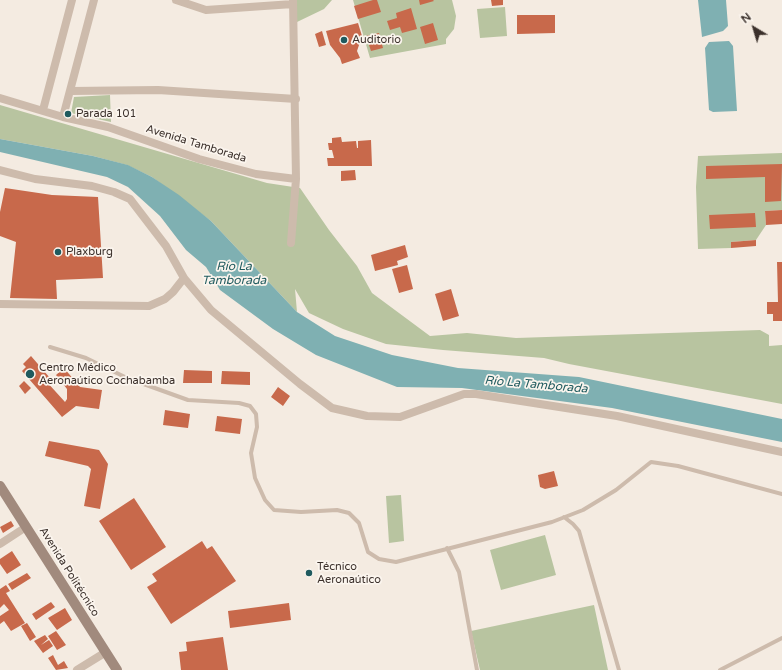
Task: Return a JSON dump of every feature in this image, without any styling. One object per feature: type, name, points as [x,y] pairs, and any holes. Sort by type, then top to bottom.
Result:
[{"type":"main road","name":"Avenida Politécnico","points":[[0,486],[117,670]]},
{"type":"street","points":[[43,110],[72,0]]},
{"type":"street","points":[[63,117],[94,0]]},
{"type":"street","points":[[176,0],[206,10],[293,2],[296,99],[296,179],[291,243]]},
{"type":"street","points":[[71,91],[158,90],[296,99]]},
{"type":"street","name":"Avenida Tamborada","points":[[0,98],[63,117],[108,127],[199,159],[256,174],[296,179]]},
{"type":"street","points":[[0,170],[35,179],[92,186],[114,192],[130,199],[166,246],[184,278],[211,310],[300,384],[332,408],[367,416],[400,417],[464,394],[476,394],[617,416],[782,452]]},
{"type":"street","points":[[0,304],[149,306],[173,292],[184,278]]},
{"type":"street","points":[[0,544],[26,527]]},
{"type":"street","points":[[77,670],[106,652]]},
{"type":"lane","points":[[50,347],[86,358],[127,378],[188,400],[239,403],[250,406],[256,414],[257,427],[250,453],[255,478],[265,500],[274,510],[301,512],[337,510],[349,513],[359,523],[368,552],[379,559],[396,562],[512,533],[564,517],[583,510],[616,490],[651,462],[678,466],[782,494]]},
{"type":"lane","points":[[564,517],[579,531],[619,670]]},
{"type":"lane","points":[[448,548],[459,572],[477,670]]},
{"type":"lane","points":[[720,670],[782,638]]},
{"type":"green space","points":[[297,0],[332,0],[324,9],[297,22]]},
{"type":"green space","points":[[353,0],[452,0],[456,16],[454,29],[446,39],[446,44],[370,58]]},
{"type":"green space","points":[[505,7],[507,36],[480,38],[477,9]]},
{"type":"green space","points":[[110,95],[111,122],[71,113],[74,97]]},
{"type":"green space","points":[[0,105],[267,183],[300,188],[329,230],[357,266],[372,293],[430,336],[467,333],[516,338],[760,330],[769,335],[769,346],[782,345],[782,404],[544,358],[386,344],[343,329],[309,313],[295,289],[297,312],[211,221],[152,177],[127,165],[93,156],[0,139]]},
{"type":"green space","points":[[782,153],[782,210],[765,211],[766,225],[756,240],[731,242],[731,248],[698,249],[696,187],[698,156]]},
{"type":"green space","points":[[401,495],[404,541],[389,543],[386,496]]},
{"type":"green space","points":[[545,535],[556,575],[501,590],[490,550]]},
{"type":"green space","points":[[594,605],[608,670],[480,670],[471,631]]},
{"type":"water","points":[[698,0],[726,0],[728,26],[723,31],[702,37]]},
{"type":"water","points":[[729,41],[733,46],[737,111],[713,112],[709,110],[705,48],[709,42]]},
{"type":"water","name":"Río La Tamborada","points":[[0,139],[93,156],[128,165],[152,177],[179,195],[211,221],[297,312],[335,336],[392,355],[458,368],[579,377],[782,419],[782,442],[612,408],[462,388],[397,387],[316,355],[273,329],[220,290],[206,267],[186,250],[160,216],[128,187],[107,177],[0,152]]},
{"type":"building","points":[[377,0],[381,12],[358,19],[354,6]]},
{"type":"building","points":[[419,0],[433,0],[434,1],[420,5]]},
{"type":"building","points":[[491,0],[503,0],[503,5],[492,6]]},
{"type":"building","points":[[411,8],[417,29],[402,33],[400,27],[390,30],[387,21],[397,18],[396,13]]},
{"type":"building","points":[[517,15],[555,15],[555,33],[517,34]]},
{"type":"building","name":"Auditorio","points":[[358,23],[362,36],[357,51],[360,58],[342,64],[340,58],[330,45],[326,31]]},
{"type":"building","points":[[433,23],[438,40],[425,44],[420,27]]},
{"type":"building","points":[[322,31],[326,45],[319,47],[315,34]]},
{"type":"building","points":[[379,33],[383,48],[371,51],[366,36]]},
{"type":"building","points":[[341,137],[342,142],[356,141],[357,148],[358,141],[371,140],[372,166],[328,166],[327,158],[334,158],[332,150],[329,150],[328,143],[332,143],[332,138]]},
{"type":"building","points":[[782,164],[781,201],[765,202],[765,177],[706,179],[706,166]]},
{"type":"building","points":[[355,170],[356,180],[341,181],[341,171]]},
{"type":"building","name":"Plaxburg","points":[[5,188],[52,195],[98,197],[103,278],[56,280],[57,299],[10,298],[16,242],[0,236],[0,212]]},
{"type":"building","points":[[782,210],[782,224],[766,225],[765,211]]},
{"type":"building","points":[[755,213],[756,227],[710,229],[709,215]]},
{"type":"building","points":[[756,240],[756,246],[731,248],[731,242]]},
{"type":"building","points":[[405,245],[408,257],[397,261],[398,265],[375,271],[371,255]]},
{"type":"building","points":[[777,262],[782,262],[782,321],[773,321],[773,314],[767,314],[767,302],[778,302]]},
{"type":"building","points":[[407,265],[413,289],[399,293],[392,269]]},
{"type":"building","points":[[451,289],[459,316],[443,321],[435,294]]},
{"type":"building","name":"Centro Médico Aeronaútico Cochabamba","points":[[31,356],[50,378],[46,381],[65,402],[67,399],[67,389],[56,375],[64,368],[80,387],[102,390],[99,409],[76,406],[62,417],[22,371],[26,367],[23,364]]},
{"type":"building","points":[[184,370],[212,371],[212,383],[183,383]]},
{"type":"building","points":[[222,371],[250,372],[250,385],[221,384]]},
{"type":"building","points":[[24,381],[31,388],[25,394],[19,386]]},
{"type":"building","points":[[278,387],[290,396],[283,406],[271,397]]},
{"type":"building","points":[[165,410],[190,414],[188,428],[163,425]]},
{"type":"building","points":[[217,416],[242,419],[240,434],[215,431]]},
{"type":"building","points":[[49,441],[99,450],[108,464],[100,509],[84,506],[91,469],[88,466],[45,456]]},
{"type":"building","points":[[554,471],[558,486],[545,489],[540,487],[538,475]]},
{"type":"building","points":[[134,498],[166,547],[131,570],[99,521]]},
{"type":"building","points":[[11,521],[14,526],[3,533],[0,527]]},
{"type":"building","points":[[202,541],[207,549],[212,546],[236,581],[171,624],[147,587],[157,581],[152,574]]},
{"type":"building","points":[[12,551],[21,565],[7,574],[0,564],[0,559]]},
{"type":"building","points":[[27,573],[31,578],[12,590],[8,584]]},
{"type":"building","points":[[6,585],[10,591],[6,593],[25,623],[11,631],[4,621],[0,624],[0,616],[9,610],[4,604],[0,608],[0,589]]},
{"type":"building","points":[[51,602],[55,607],[36,620],[32,614]]},
{"type":"building","points":[[289,603],[291,620],[230,628],[228,611]]},
{"type":"building","points":[[65,608],[72,620],[57,630],[48,618]]},
{"type":"building","points":[[27,623],[36,637],[30,641],[21,626]]},
{"type":"building","points":[[56,631],[66,645],[57,650],[48,636]]},
{"type":"building","points":[[45,635],[48,639],[41,645],[49,640],[53,646],[43,653],[34,641]]},
{"type":"building","points":[[223,637],[228,670],[181,670],[179,652],[187,651],[186,642]]},
{"type":"building","points":[[53,655],[58,665],[64,661],[68,668],[56,670],[48,658]]},
{"type":"place","name":"Auditorio","points":[[344,40]]},
{"type":"place","name":"Parada 101","points":[[68,114]]},
{"type":"place","name":"Plaxburg","points":[[58,252]]},
{"type":"place","name":"Centro Médico Aeronaútico Cochabamba","points":[[30,374]]},
{"type":"place","name":"Técnico Aeronaútico","points":[[309,573]]}]
